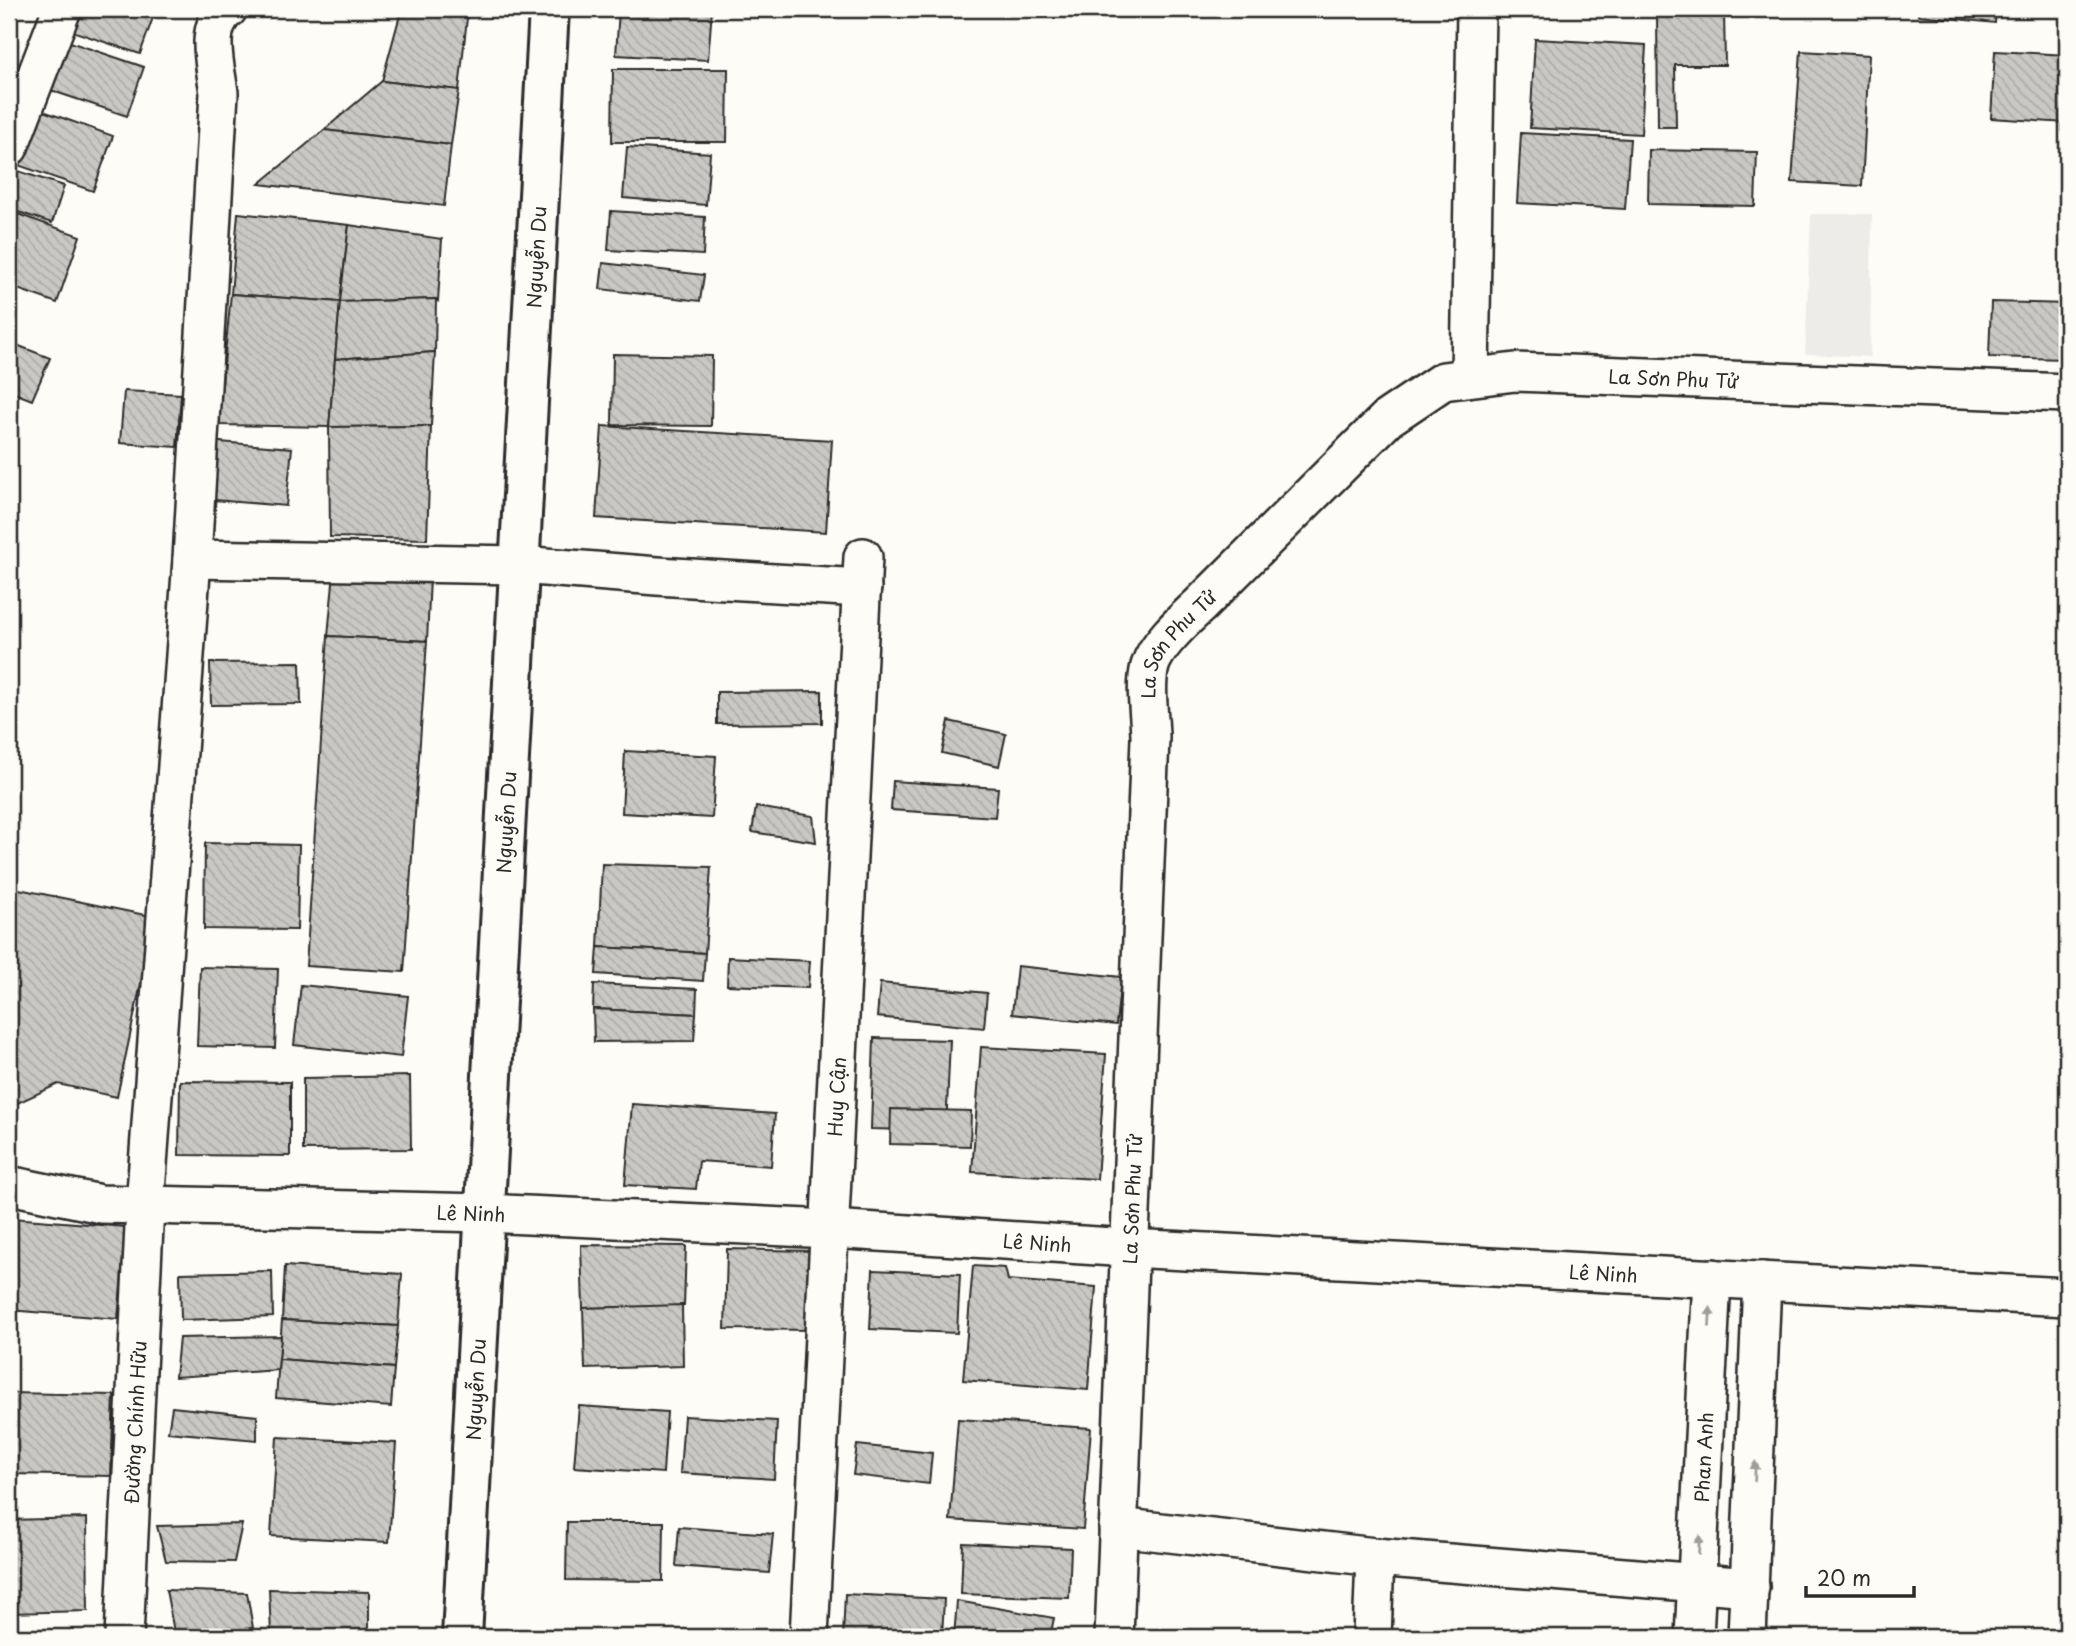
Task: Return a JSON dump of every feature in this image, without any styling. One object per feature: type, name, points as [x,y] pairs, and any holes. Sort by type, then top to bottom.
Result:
[{"type":"main road","name":"Nguyễn Du","points":[[462,1637],[549,9]]},
{"type":"street","points":[[9,147],[62,9]]},
{"type":"street","name":"Đường Chính Hữu","points":[[124,1637],[145,1206],[192,559],[219,93],[213,43],[215,27],[228,9]]},
{"type":"street","points":[[1470,377],[1476,9]]},
{"type":"street","name":"La Sơn Phu Tử","points":[[1114,1637],[1150,738],[1148,692],[1150,665],[1174,628],[1388,418],[1443,382],[1515,372],[2067,393]]},
{"type":"street","points":[[192,559],[520,565]]},
{"type":"street","name":"Huy Cận","points":[[520,565],[657,576],[862,573],[809,1637]]},
{"type":"street","name":"Lê Ninh","points":[[9,1185],[101,1204],[486,1213],[831,1229],[1129,1248],[2067,1297]]},
{"type":"street","name":"Phan Anh","points":[[1694,1637],[1712,1279]]},
{"type":"street","points":[[1746,1637],[1762,1281]]},
{"type":"street","points":[[1118,1527],[1375,1557],[1750,1587]]},
{"type":"street","points":[[1372,1637],[1375,1557]]},
{"type":"shaded area","points":[[1811,214],[1872,214],[1870,357],[1805,354]]},
{"type":"building","points":[[73,9],[156,9],[140,54],[66,29]]},
{"type":"building","points":[[468,9],[459,90],[382,81],[400,15]]},
{"type":"building","points":[[619,9],[712,9],[708,60],[616,55]]},
{"type":"building","points":[[1919,9],[1996,9],[1995,23],[1918,15]]},
{"type":"building","points":[[1724,11],[1725,65],[1675,65],[1676,127],[1658,127],[1657,12]]},
{"type":"building","points":[[61,39],[144,67],[127,116],[44,88]]},
{"type":"building","points":[[1535,39],[1646,45],[1641,134],[1530,128]]},
{"type":"building","points":[[1801,51],[1869,55],[1862,186],[1792,182]]},
{"type":"building","points":[[1995,51],[2067,55],[2067,123],[1991,118]]},
{"type":"building","points":[[613,69],[728,69],[727,142],[612,142]]},
{"type":"building","points":[[382,81],[459,90],[451,145],[324,130]]},
{"type":"building","points":[[32,107],[113,136],[93,191],[12,163]]},
{"type":"building","points":[[324,130],[451,145],[444,206],[259,184]]},
{"type":"building","points":[[1521,133],[1630,139],[1625,209],[1517,203]]},
{"type":"building","points":[[627,147],[710,153],[706,205],[623,198]]},
{"type":"building","points":[[1649,150],[1757,152],[1755,206],[1648,204]]},
{"type":"building","points":[[9,168],[64,186],[52,223],[9,209]]},
{"type":"building","points":[[9,211],[80,236],[57,303],[9,286]]},
{"type":"building","points":[[611,211],[705,217],[703,255],[608,250]]},
{"type":"building","points":[[238,213],[349,225],[340,302],[231,294]]},
{"type":"building","points":[[349,225],[442,239],[438,301],[340,302]]},
{"type":"building","points":[[603,263],[704,275],[700,301],[600,289]]},
{"type":"building","points":[[231,294],[340,302],[329,427],[218,425]]},
{"type":"building","points":[[436,299],[435,352],[335,359],[340,302]]},
{"type":"building","points":[[1991,302],[2067,304],[2067,359],[1989,357]]},
{"type":"building","points":[[9,342],[50,358],[32,400],[9,391]]},
{"type":"building","points":[[435,352],[431,426],[329,427],[335,359]]},
{"type":"building","points":[[613,354],[712,356],[711,426],[612,425]]},
{"type":"building","points":[[124,391],[181,394],[177,447],[120,443]]},
{"type":"building","points":[[431,426],[427,539],[330,537],[329,427]]},
{"type":"building","points":[[602,426],[832,440],[826,532],[596,518]]},
{"type":"building","points":[[208,441],[292,448],[286,506],[203,499]]},
{"type":"building","points":[[334,572],[430,578],[427,641],[328,636]]},
{"type":"building","points":[[328,636],[427,641],[404,972],[306,966]]},
{"type":"building","points":[[300,662],[301,704],[211,705],[210,663]]},
{"type":"building","points":[[822,691],[822,723],[717,724],[717,692]]},
{"type":"building","points":[[949,721],[1006,734],[999,766],[942,753]]},
{"type":"building","points":[[625,751],[716,756],[712,818],[622,813]]},
{"type":"building","points":[[893,781],[998,788],[995,817],[891,810]]},
{"type":"building","points":[[756,807],[813,816],[816,842],[752,832]]},
{"type":"building","points":[[205,843],[299,845],[297,930],[204,929]]},
{"type":"building","points":[[602,864],[711,867],[705,953],[598,947]]},
{"type":"building","points":[[9,887],[155,917],[117,1097],[58,1084],[9,1107]]},
{"type":"building","points":[[598,947],[705,953],[703,981],[596,974]]},
{"type":"building","points":[[728,957],[810,961],[808,988],[727,985]]},
{"type":"building","points":[[1017,966],[1121,977],[1116,1025],[1012,1014]]},
{"type":"building","points":[[200,967],[278,969],[275,1048],[197,1046]]},
{"type":"building","points":[[880,983],[987,993],[984,1028],[877,1017]]},
{"type":"building","points":[[594,984],[697,989],[696,1014],[593,1009]]},
{"type":"building","points":[[301,985],[408,996],[401,1057],[294,1045]]},
{"type":"building","points":[[593,1009],[696,1014],[694,1041],[594,1042]]},
{"type":"building","points":[[874,1038],[950,1040],[946,1131],[871,1129]]},
{"type":"building","points":[[981,1047],[1106,1054],[1097,1179],[972,1172]]},
{"type":"building","points":[[410,1076],[411,1149],[303,1150],[303,1078]]},
{"type":"building","points":[[180,1081],[290,1082],[290,1156],[179,1155]]},
{"type":"building","points":[[632,1104],[775,1114],[771,1166],[699,1161],[696,1189],[625,1185]]},
{"type":"building","points":[[891,1109],[971,1111],[970,1146],[890,1144]]},
{"type":"building","points":[[12,1218],[126,1227],[118,1319],[9,1310]]},
{"type":"building","points":[[581,1245],[686,1246],[684,1306],[583,1308]]},
{"type":"building","points":[[727,1249],[813,1251],[811,1330],[725,1329]]},
{"type":"building","points":[[285,1266],[402,1274],[398,1326],[282,1320]]},
{"type":"building","points":[[973,1266],[1005,1268],[1008,1280],[1096,1287],[1088,1390],[963,1380]]},
{"type":"building","points":[[873,1270],[960,1274],[957,1333],[870,1329]]},
{"type":"building","points":[[272,1271],[273,1317],[181,1320],[180,1273]]},
{"type":"building","points":[[682,1305],[683,1366],[585,1369],[583,1308]]},
{"type":"building","points":[[282,1320],[398,1326],[394,1368],[279,1359]]},
{"type":"building","points":[[281,1336],[278,1370],[175,1377],[179,1338]]},
{"type":"building","points":[[279,1359],[394,1368],[391,1407],[276,1398]]},
{"type":"building","points":[[9,1393],[114,1395],[111,1476],[9,1474]]},
{"type":"building","points":[[579,1406],[667,1412],[663,1473],[574,1467]]},
{"type":"building","points":[[172,1407],[257,1416],[257,1440],[168,1432]]},
{"type":"building","points":[[684,1416],[777,1421],[774,1479],[680,1473]]},
{"type":"building","points":[[958,1419],[1091,1428],[1083,1529],[950,1520]]},
{"type":"building","points":[[277,1437],[396,1443],[389,1542],[271,1536]]},
{"type":"building","points":[[857,1445],[932,1453],[929,1484],[853,1475]]},
{"type":"building","points":[[87,1518],[88,1611],[9,1613],[9,1520]]},
{"type":"building","points":[[567,1522],[664,1522],[663,1581],[566,1580]]},
{"type":"building","points":[[242,1524],[234,1562],[166,1561],[157,1526]]},
{"type":"building","points":[[679,1527],[773,1534],[769,1573],[676,1566]]},
{"type":"building","points":[[963,1543],[1071,1548],[1069,1598],[961,1594]]},
{"type":"building","points":[[269,1589],[369,1592],[369,1635],[271,1633]]},
{"type":"building","points":[[166,1590],[247,1593],[253,1628],[175,1637]]},
{"type":"building","points":[[845,1594],[944,1599],[942,1637],[843,1637]]},
{"type":"building","points":[[957,1601],[1054,1618],[1050,1637],[954,1637]]}]
